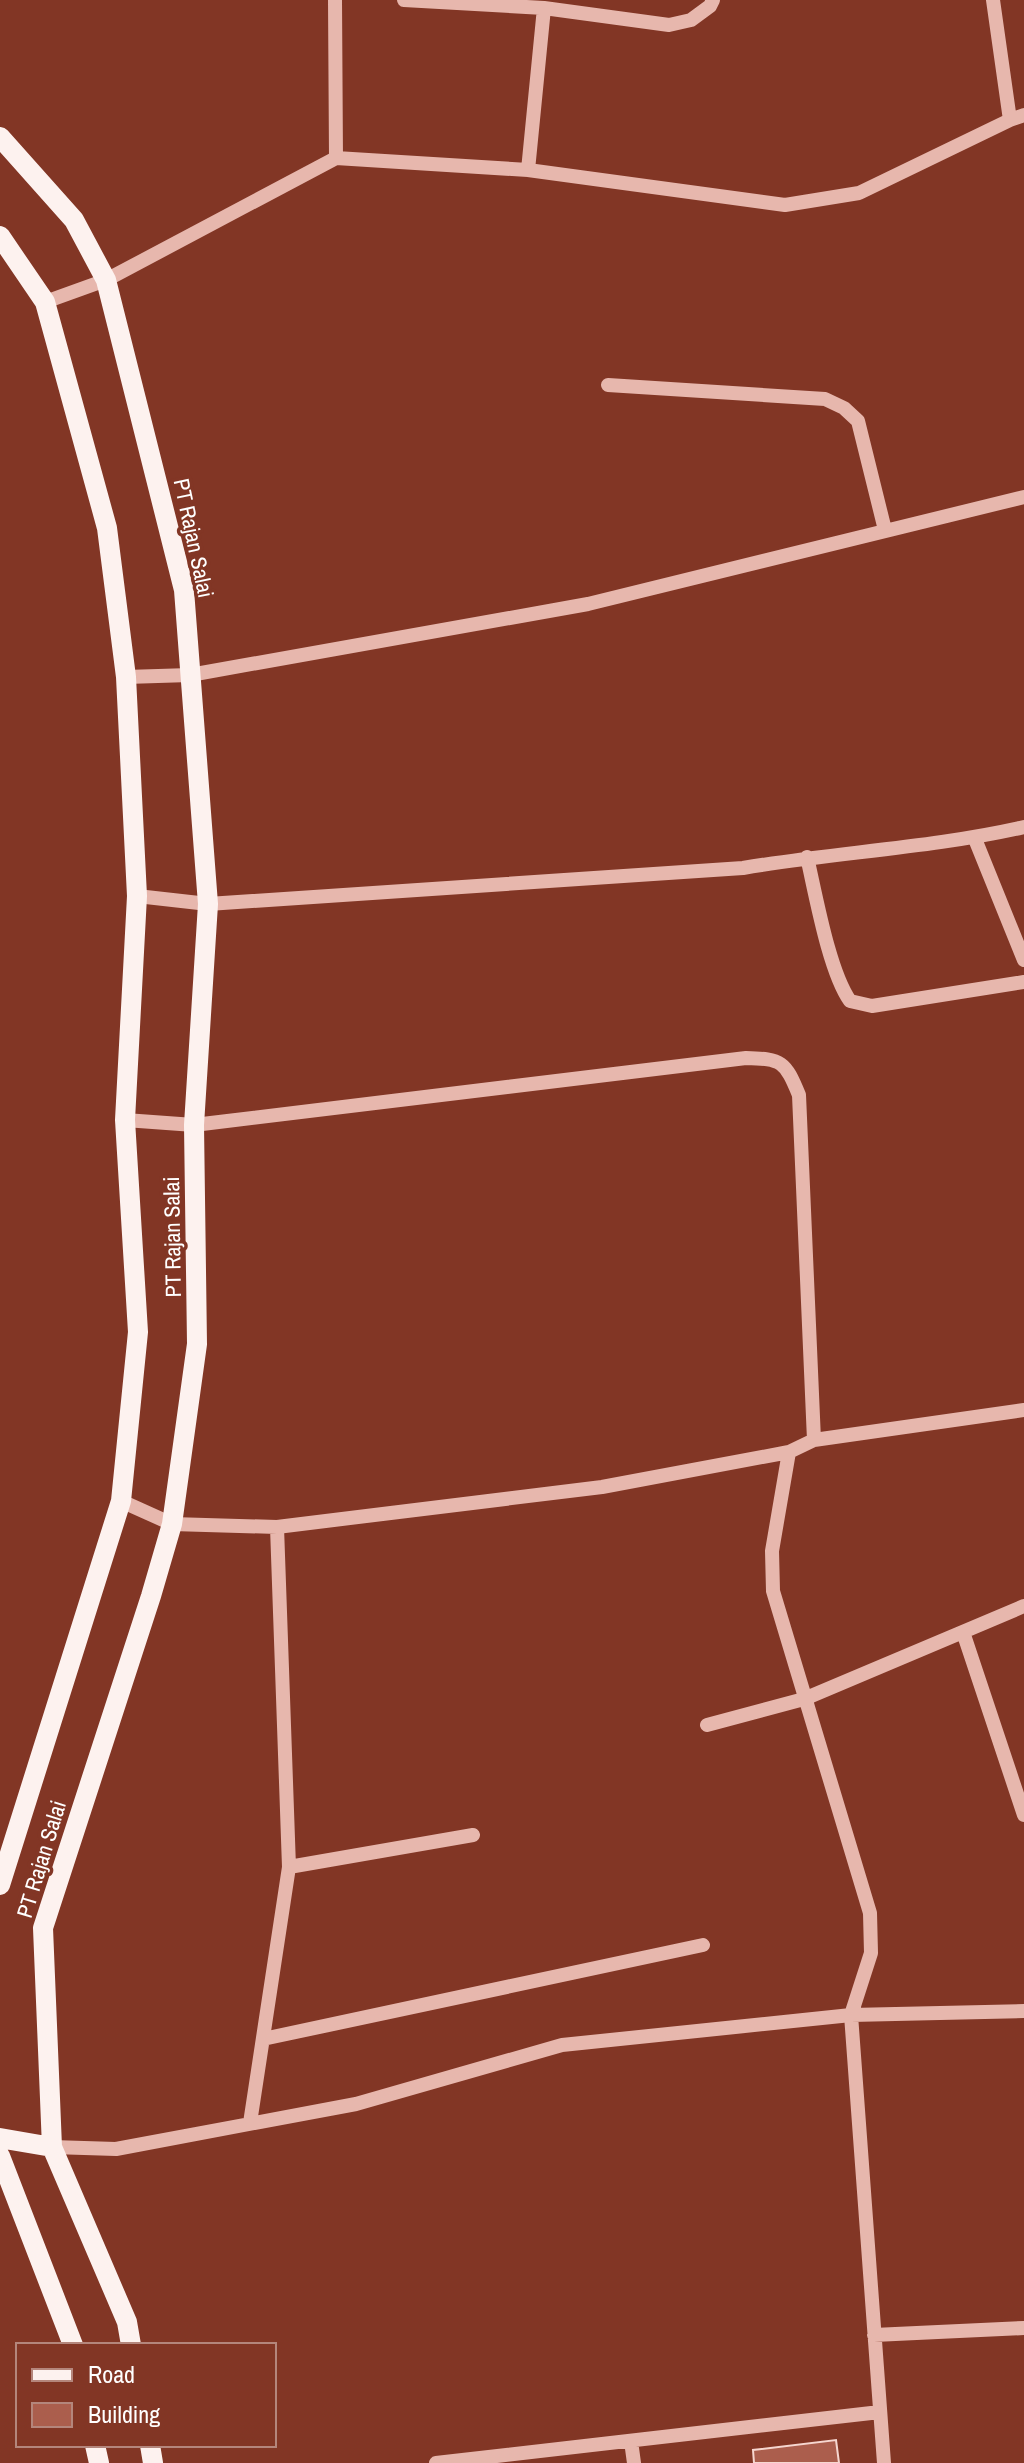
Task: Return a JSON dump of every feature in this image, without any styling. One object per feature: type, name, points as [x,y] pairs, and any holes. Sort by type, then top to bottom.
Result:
[{"type":"main road","name":"PT Rajan Salai","points":[[0,137],[74,220],[106,280],[184,590],[208,904],[194,1125],[197,1344],[172,1524],[43,1928],[52,2147],[127,2322],[131,2343]]},
{"type":"main road","name":"PT Rajan Salai","points":[[0,236],[45,302],[107,528],[126,677],[137,896],[125,1120],[138,1332],[121,1501],[0,1885]]},
{"type":"main road","points":[[0,2138],[52,2147]]},
{"type":"main road","points":[[0,2156],[72,2343]]},
{"type":"street","points":[[335,0],[336,158]]},
{"type":"street","points":[[404,0],[544,8],[669,25],[691,20],[710,6],[713,0]]},
{"type":"street","points":[[45,302],[106,280],[336,158],[528,170],[785,205],[859,193],[1017,118],[993,0]]},
{"type":"street","points":[[528,170],[544,8]]},
{"type":"street","points":[[608,385],[825,399],[844,408],[858,421],[885,530]]},
{"type":"street","points":[[126,677],[190,675],[588,604],[1024,497]]},
{"type":"street","points":[[137,896],[208,904],[743,868],[807,857],[975,839],[1024,827]]},
{"type":"street","points":[[975,839],[1024,960]]},
{"type":"street","points":[[807,857],[835,968],[850,1001],[872,1006],[1024,982]]},
{"type":"street","points":[[125,1120],[194,1125],[746,1058],[772,1059],[789,1071],[799,1095],[814,1440]]},
{"type":"street","points":[[121,1501],[172,1524],[277,1527],[602,1487],[789,1452],[814,1440],[1024,1410]]},
{"type":"street","points":[[789,1452],[772,1551],[773,1591],[870,1913],[871,1953],[851,2015],[884,2463]]},
{"type":"street","points":[[250,2123],[289,1867],[277,1527]]},
{"type":"street","points":[[707,1725],[804,1699],[1024,1606]]},
{"type":"street","points":[[963,1632],[1024,1815]]},
{"type":"street","points":[[289,1867],[473,1835]]},
{"type":"street","points":[[263,2039],[703,1945]]},
{"type":"street","points":[[52,2147],[116,2149],[356,2104],[562,2045],[851,2015],[1024,2011]]},
{"type":"street","points":[[874,2335],[1024,2328]]},
{"type":"street","points":[[436,2463],[880,2412]]},
{"type":"street","points":[[631,2441],[634,2463]]},
{"type":"building","points":[[836,2440],[839,2463],[754,2463],[753,2450]]}]
